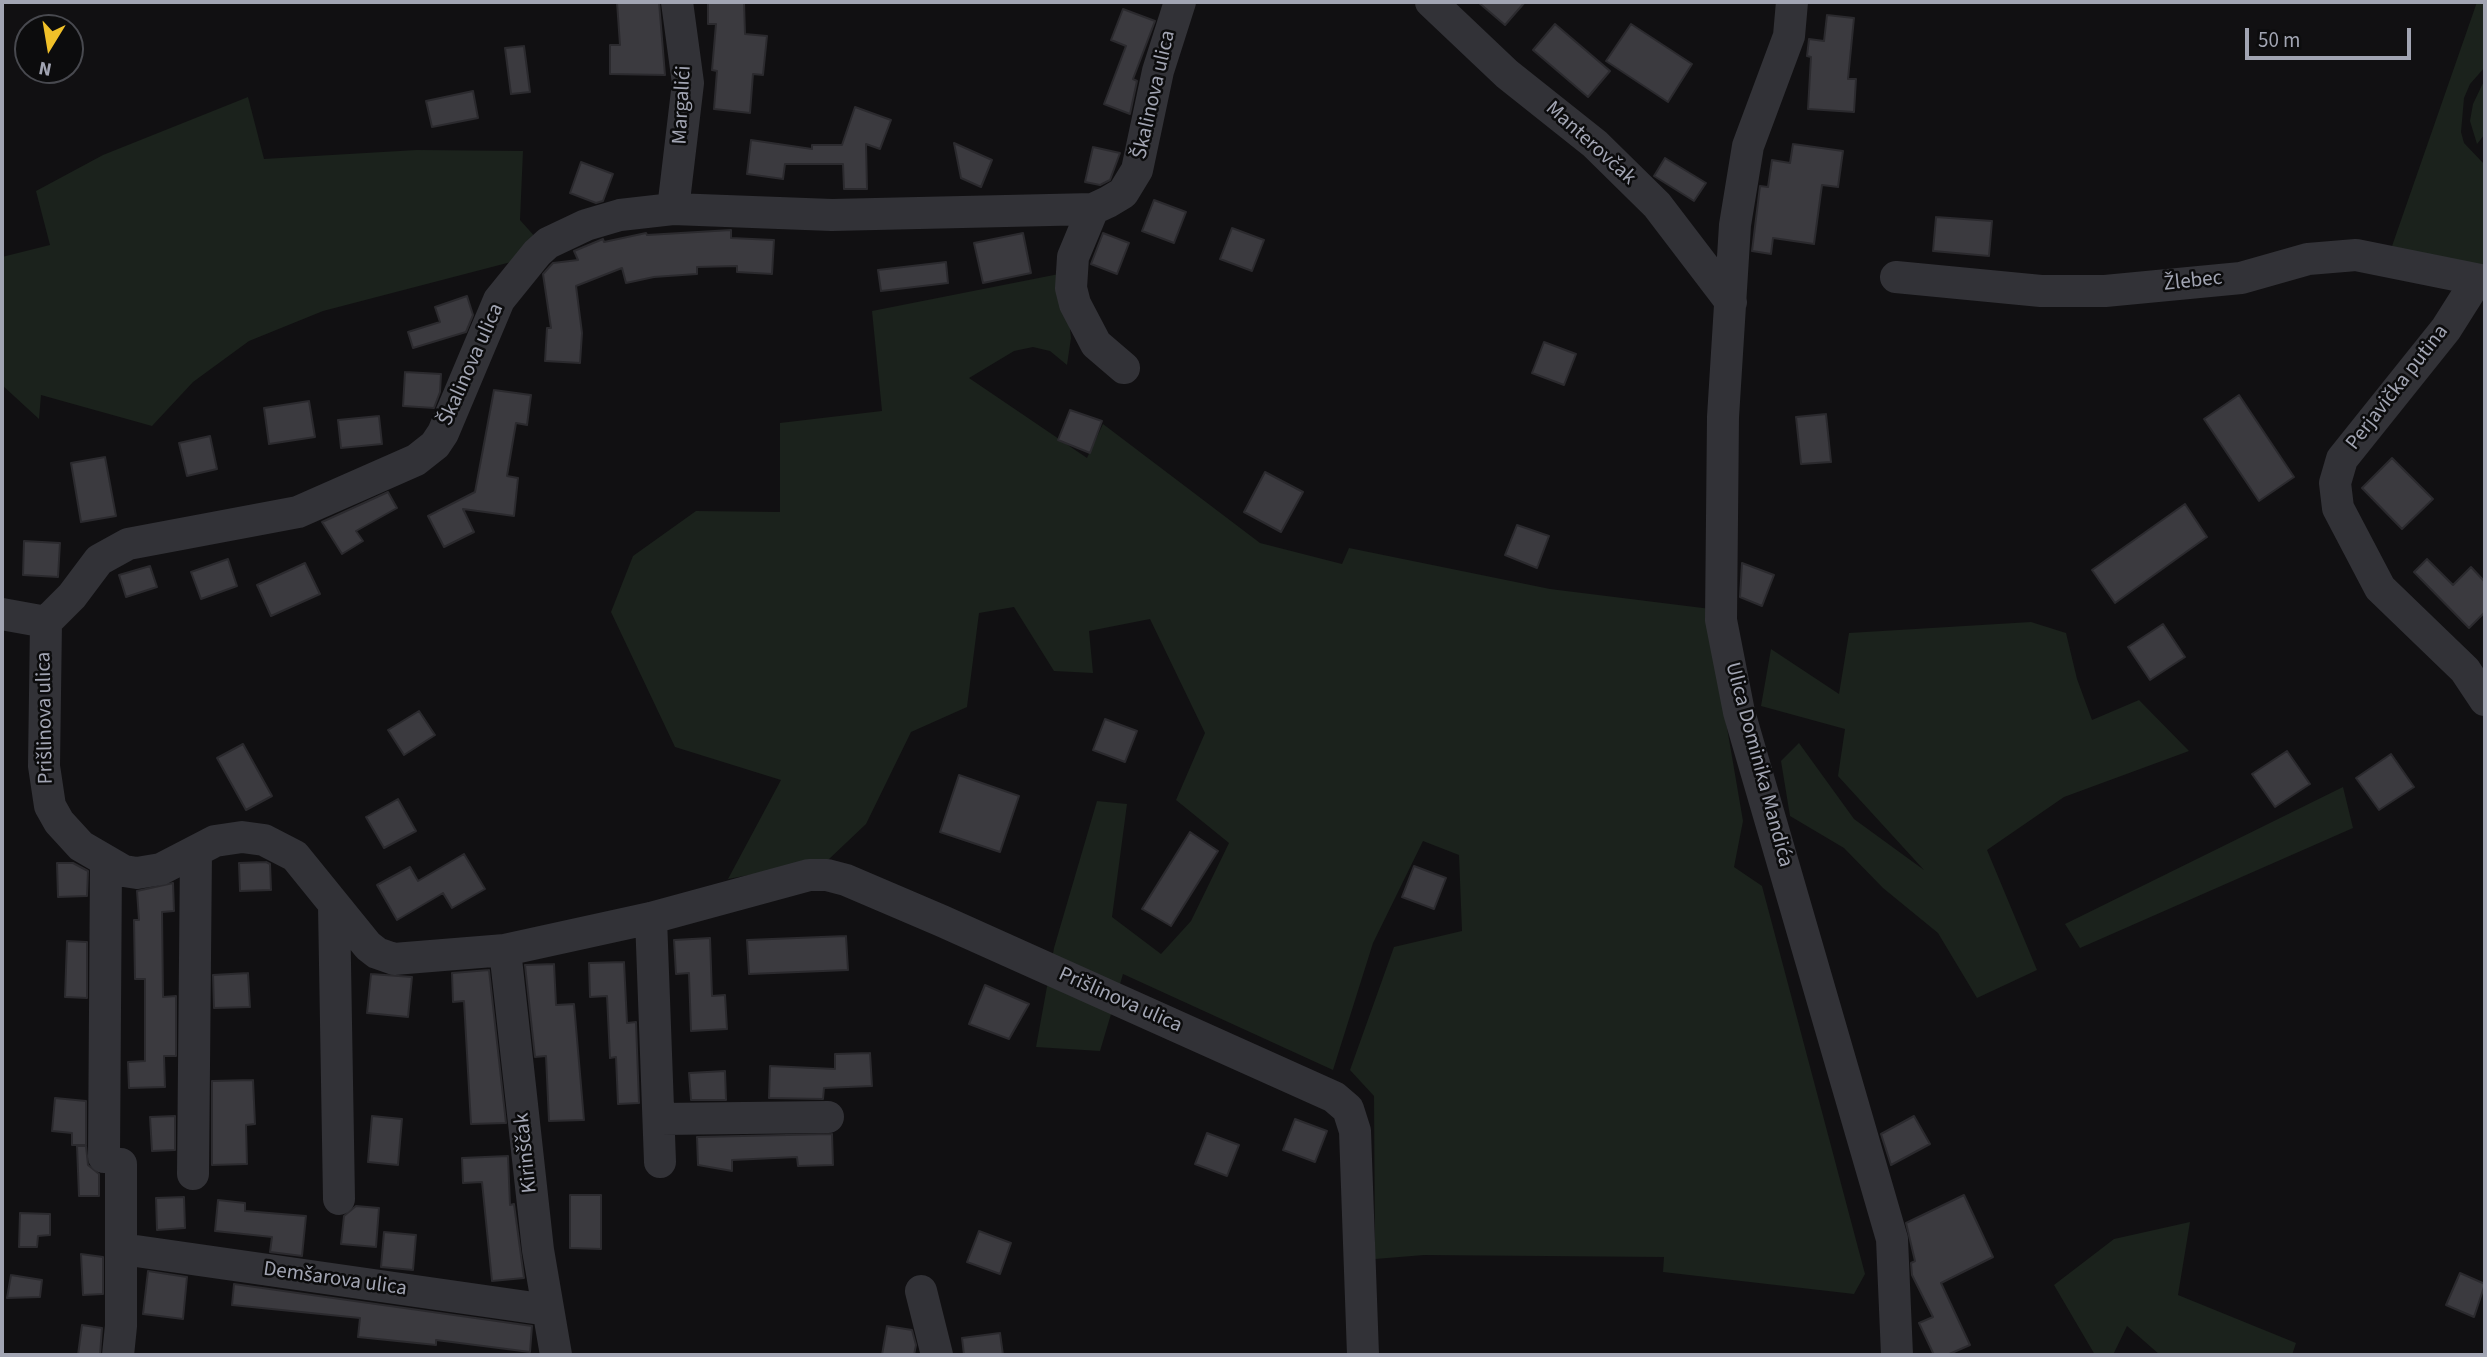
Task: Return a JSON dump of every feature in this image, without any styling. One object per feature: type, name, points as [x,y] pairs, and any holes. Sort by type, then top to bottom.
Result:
[{"type":"street","name":"Margalići","points":[[673,209],[688,83],[677,2]]},
{"type":"street","name":"Škalinova ulica","points":[[46,622],[72,596],[99,560],[128,544],[298,512],[416,460],[435,445],[443,433],[499,300],[548,243],[586,225],[620,215],[673,209],[794,216],[1093,209],[1123,193],[1138,170],[1158,71],[1180,2]]},
{"type":"street","name":"Manterovčak","points":[[1431,2],[1507,74],[1595,144],[1657,205],[1731,302]]},
{"type":"street","name":"Ulica Dominika Mandića","points":[[1792,2],[1789,36],[1748,146],[1735,225],[1723,417],[1721,620],[1739,712],[1892,1239],[1897,1355]]},
{"type":"street","points":[[1093,209],[1073,257],[1071,288],[1075,303],[1096,344],[1124,368]]},
{"type":"street","name":"Žlebec","points":[[1896,277],[2040,291],[2105,292],[2241,278],[2308,259],[2356,255],[2386,258],[2481,280]]},
{"type":"street","name":"Perjavička putina","points":[[2481,280],[2446,329],[2342,460],[2335,494],[2338,508],[2380,588],[2465,670],[2485,701]]},
{"type":"street","name":"Prišlinova ulica","points":[[2,614],[46,622],[47,792],[50,806],[70,835],[106,863],[137,873],[161,869],[230,838],[256,838],[275,844],[295,856],[368,946],[385,957],[505,950],[651,918],[809,875],[846,880],[1334,1097],[1348,1109],[1355,1131],[1363,1355]]},
{"type":"street","points":[[193,1174],[196,851]]},
{"type":"street","points":[[106,863],[112,1160],[122,1249],[118,1355]]},
{"type":"street","points":[[334,905],[339,1199]]},
{"type":"street","points":[[651,918],[661,1119],[660,1162]]},
{"type":"street","name":"Kirinščak","points":[[505,950],[538,1250],[556,1355]]},
{"type":"street","points":[[661,1119],[828,1117]]},
{"type":"street","name":"Demšarova ulica","points":[[122,1249],[548,1310]]},
{"type":"street","points":[[921,1291],[937,1355]]},
{"type":"shaded area","points":[[2477,2],[2485,2],[2485,67],[2470,84],[2464,98],[2461,132],[2464,143],[2485,165],[2485,270],[2391,249]]},
{"type":"shaded area","points":[[2485,79],[2485,134],[2477,144],[2470,121],[2473,104]]},
{"type":"shaded area","points":[[248,97],[264,159],[417,150],[523,151],[520,220],[537,239],[511,262],[323,311],[249,341],[193,382],[152,426],[41,395],[39,419],[2,385],[2,257],[50,245],[36,191],[103,155]]},
{"type":"shaded area","points":[[1064,273],[1071,338],[1067,365],[1050,351],[1033,347],[1014,351],[969,378],[1087,458],[1103,424],[1260,543],[1342,564],[1349,548],[1550,589],[1727,611],[1712,640],[1743,821],[1734,867],[1762,886],[1865,1274],[1854,1294],[1663,1272],[1664,1257],[1424,1255],[1375,1259],[1374,1096],[1350,1070],[1394,947],[1462,931],[1459,855],[1423,841],[1373,943],[1333,1070],[1123,974],[1100,1051],[1036,1047],[1054,948],[1097,801],[1127,804],[1112,917],[1161,954],[1191,921],[1229,843],[1176,800],[1205,733],[1150,619],[1089,631],[1093,673],[1054,671],[1014,607],[979,613],[967,707],[911,732],[866,824],[828,860],[728,879],[781,780],[675,747],[611,612],[633,556],[696,511],[780,512],[780,423],[882,411],[872,311]]},
{"type":"shaded area","points":[[2031,622],[2066,633],[2077,679],[2092,720],[2139,700],[2189,751],[2064,797],[1987,850],[2037,970],[1977,998],[1938,933],[1883,888],[1844,848],[1790,816],[1781,761],[1799,743],[1854,819],[1924,870],[1838,776],[1845,729],[1761,706],[1771,649],[1839,694],[1849,633]]},
{"type":"shaded area","points":[[2343,787],[2353,828],[2080,948],[2065,924]]},
{"type":"shaded area","points":[[2190,1222],[2178,1295],[2296,1343],[2292,1355],[2160,1355],[2127,1326],[2113,1355],[2095,1355],[2054,1285],[2114,1239]]},
{"type":"building","points":[[617,2],[659,2],[665,75],[610,74],[610,45],[620,45]]},
{"type":"building","points":[[708,2],[744,2],[745,34],[767,36],[763,75],[753,74],[750,113],[714,109],[717,71],[712,70],[716,24],[708,24]]},
{"type":"building","points":[[1478,2],[1525,2],[1505,25]]},
{"type":"building","points":[[1123,9],[1155,21],[1133,79],[1137,81],[1130,114],[1104,104],[1126,46],[1111,40]]},
{"type":"building","points":[[1827,15],[1854,18],[1848,79],[1856,79],[1854,112],[1808,109],[1811,57],[1807,56],[1809,39],[1824,41]]},
{"type":"building","points":[[1555,24],[1610,71],[1588,97],[1533,50]]},
{"type":"building","points":[[1631,24],[1692,64],[1668,102],[1606,61]]},
{"type":"building","points":[[524,46],[530,92],[511,94],[505,48]]},
{"type":"building","points":[[473,91],[478,118],[432,127],[426,101]]},
{"type":"building","points":[[855,107],[891,120],[880,149],[866,144],[867,189],[844,189],[843,164],[785,164],[783,179],[747,174],[751,140],[812,149],[812,145],[842,145]]},
{"type":"building","points":[[954,143],[992,160],[981,187],[961,178]]},
{"type":"building","points":[[1793,144],[1843,151],[1838,187],[1822,185],[1814,244],[1773,238],[1771,254],[1752,251],[1760,186],[1768,187],[1772,160],[1790,163]]},
{"type":"building","points":[[1093,147],[1120,153],[1110,180],[1100,185],[1085,182]]},
{"type":"building","points":[[1665,158],[1706,183],[1694,201],[1654,176]]},
{"type":"building","points":[[581,162],[613,174],[603,201],[596,203],[570,193]]},
{"type":"building","points":[[1154,200],[1186,212],[1174,243],[1142,231]]},
{"type":"building","points":[[1936,217],[1992,221],[1989,256],[1933,251]]},
{"type":"building","points":[[1232,228],[1264,240],[1252,271],[1220,259]]},
{"type":"building","points":[[731,230],[731,238],[774,240],[772,274],[737,272],[737,266],[697,267],[697,274],[654,277],[626,283],[622,268],[576,286],[582,333],[580,363],[545,361],[547,328],[551,328],[543,274],[553,263],[578,260],[574,251],[603,239],[604,242],[646,233]]},
{"type":"building","points":[[1023,233],[1031,273],[983,283],[974,243]]},
{"type":"building","points":[[1103,233],[1129,243],[1117,274],[1091,264]]},
{"type":"building","points":[[946,262],[948,283],[881,291],[878,270]]},
{"type":"building","points":[[467,296],[473,315],[466,332],[413,348],[408,332],[440,322],[435,307]]},
{"type":"building","points":[[1544,342],[1576,354],[1564,385],[1532,373]]},
{"type":"building","points":[[405,372],[441,374],[440,392],[434,408],[403,406]]},
{"type":"building","points":[[494,390],[531,395],[527,425],[516,423],[507,476],[518,478],[514,516],[463,509],[474,532],[444,547],[428,516],[475,492]]},
{"type":"building","points":[[2239,395],[2294,477],[2259,501],[2204,419]]},
{"type":"building","points":[[309,401],[315,437],[269,444],[264,408]]},
{"type":"building","points":[[1070,410],[1102,421],[1090,453],[1058,440]]},
{"type":"building","points":[[1826,414],[1831,462],[1801,464],[1796,417]]},
{"type":"building","points":[[379,416],[382,444],[341,448],[338,420]]},
{"type":"building","points":[[210,436],[217,469],[187,476],[179,443]]},
{"type":"building","points":[[105,457],[116,516],[81,522],[71,463]]},
{"type":"building","points":[[2392,458],[2433,499],[2402,529],[2362,488]]},
{"type":"building","points":[[1265,472],[1303,492],[1281,532],[1244,512]]},
{"type":"building","points":[[388,492],[397,508],[356,531],[363,541],[342,554],[322,522]]},
{"type":"building","points":[[2185,504],[2207,537],[2115,603],[2092,570]]},
{"type":"building","points":[[1517,525],[1549,536],[1537,568],[1505,555]]},
{"type":"building","points":[[24,541],[60,543],[58,577],[23,575]]},
{"type":"building","points":[[228,559],[237,586],[201,599],[191,572]]},
{"type":"building","points":[[2427,559],[2453,585],[2471,567],[2485,582],[2485,612],[2469,628],[2414,572]]},
{"type":"building","points":[[305,563],[320,594],[271,616],[257,585]]},
{"type":"building","points":[[1742,563],[1774,575],[1762,606],[1740,597]]},
{"type":"building","points":[[150,566],[157,587],[126,597],[119,575]]},
{"type":"building","points":[[2163,624],[2185,657],[2150,680],[2128,647]]},
{"type":"building","points":[[419,711],[435,735],[404,755],[388,730]]},
{"type":"building","points":[[1105,719],[1137,731],[1125,762],[1093,750]]},
{"type":"building","points":[[243,744],[272,796],[246,810],[217,758]]},
{"type":"building","points":[[2287,751],[2310,784],[2275,807],[2252,774]]},
{"type":"building","points":[[2391,754],[2414,787],[2379,810],[2356,778]]},
{"type":"building","points":[[959,775],[1019,796],[1000,852],[940,832]]},
{"type":"building","points":[[398,799],[416,831],[384,848],[366,817]]},
{"type":"building","points":[[1190,832],[1218,851],[1171,926],[1142,909]]},
{"type":"building","points":[[464,854],[485,889],[452,908],[443,893],[397,920],[377,885],[410,867],[418,881]]},
{"type":"building","points":[[57,863],[73,863],[88,871],[87,896],[58,897]]},
{"type":"building","points":[[239,863],[270,864],[271,890],[240,891]]},
{"type":"building","points":[[1414,866],[1446,878],[1434,909],[1402,897]]},
{"type":"building","points":[[173,883],[174,911],[162,912],[163,997],[176,996],[176,1056],[164,1056],[165,1087],[129,1088],[128,1062],[145,1061],[145,979],[135,979],[134,920],[139,920],[137,891]]},
{"type":"building","points":[[846,936],[848,970],[749,974],[747,940]]},
{"type":"building","points":[[710,938],[712,996],[725,995],[727,1029],[691,1031],[689,973],[676,974],[674,940]]},
{"type":"building","points":[[67,941],[87,942],[87,998],[65,997]]},
{"type":"building","points":[[624,962],[627,1023],[636,1022],[639,1103],[618,1104],[616,1057],[610,1058],[607,996],[590,997],[589,963]]},
{"type":"building","points":[[554,964],[556,1005],[574,1004],[584,1120],[549,1121],[546,1056],[535,1057],[525,965]]},
{"type":"building","points":[[489,970],[506,1123],[471,1124],[464,1001],[453,1002],[452,973]]},
{"type":"building","points":[[248,973],[250,1007],[214,1008],[213,975]]},
{"type":"building","points":[[371,974],[412,977],[408,1017],[367,1013]]},
{"type":"building","points":[[985,985],[1029,1004],[1009,1039],[969,1024]]},
{"type":"building","points":[[870,1053],[872,1086],[824,1088],[823,1099],[769,1098],[770,1066],[835,1069],[835,1054]]},
{"type":"building","points":[[725,1071],[726,1100],[691,1100],[689,1073]]},
{"type":"building","points":[[253,1080],[255,1124],[246,1125],[247,1164],[212,1165],[212,1081]]},
{"type":"building","points":[[55,1098],[86,1101],[86,1145],[72,1145],[72,1133],[52,1131]]},
{"type":"building","points":[[175,1116],[175,1150],[152,1151],[150,1117]]},
{"type":"building","points":[[372,1116],[402,1119],[398,1165],[368,1162]]},
{"type":"building","points":[[1914,1116],[1930,1144],[1891,1165],[1881,1134]]},
{"type":"building","points":[[1295,1119],[1327,1131],[1315,1162],[1283,1150]]},
{"type":"building","points":[[1207,1133],[1239,1145],[1227,1176],[1195,1164]]},
{"type":"building","points":[[832,1134],[833,1165],[798,1166],[797,1157],[732,1160],[732,1171],[698,1165],[697,1137]]},
{"type":"building","points":[[77,1146],[86,1146],[88,1165],[99,1174],[99,1196],[79,1196]]},
{"type":"building","points":[[508,1156],[510,1205],[514,1204],[524,1278],[492,1281],[482,1182],[463,1183],[462,1158]]},
{"type":"building","points":[[570,1195],[601,1195],[601,1249],[570,1248]]},
{"type":"building","points":[[1964,1195],[1993,1257],[1941,1283],[1970,1345],[1947,1355],[1934,1355],[1919,1323],[1933,1317],[1912,1275],[1911,1263],[1915,1261],[1906,1223]]},
{"type":"building","points":[[184,1197],[185,1228],[157,1230],[156,1198]]},
{"type":"building","points":[[218,1200],[245,1203],[245,1211],[306,1216],[302,1256],[270,1252],[272,1237],[215,1231]]},
{"type":"building","points":[[356,1206],[379,1208],[376,1247],[341,1244],[344,1216]]},
{"type":"building","points":[[20,1213],[50,1214],[50,1235],[38,1236],[37,1247],[19,1247]]},
{"type":"building","points":[[979,1231],[1011,1243],[1000,1274],[967,1262]]},
{"type":"building","points":[[384,1232],[416,1235],[413,1270],[381,1267]]},
{"type":"building","points":[[81,1254],[103,1257],[103,1294],[83,1295]]},
{"type":"building","points":[[148,1271],[187,1277],[183,1319],[143,1314]]},
{"type":"building","points":[[2460,1273],[2485,1284],[2474,1317],[2446,1305]]},
{"type":"building","points":[[11,1275],[42,1280],[40,1297],[7,1298]]},
{"type":"building","points":[[234,1284],[532,1326],[530,1352],[436,1340],[436,1345],[358,1337],[360,1318],[232,1305]]},
{"type":"building","points":[[82,1325],[102,1328],[100,1355],[78,1355]]},
{"type":"building","points":[[887,1326],[912,1330],[916,1345],[914,1355],[882,1355]]},
{"type":"building","points":[[1000,1333],[1003,1355],[964,1355],[962,1338]]}]
